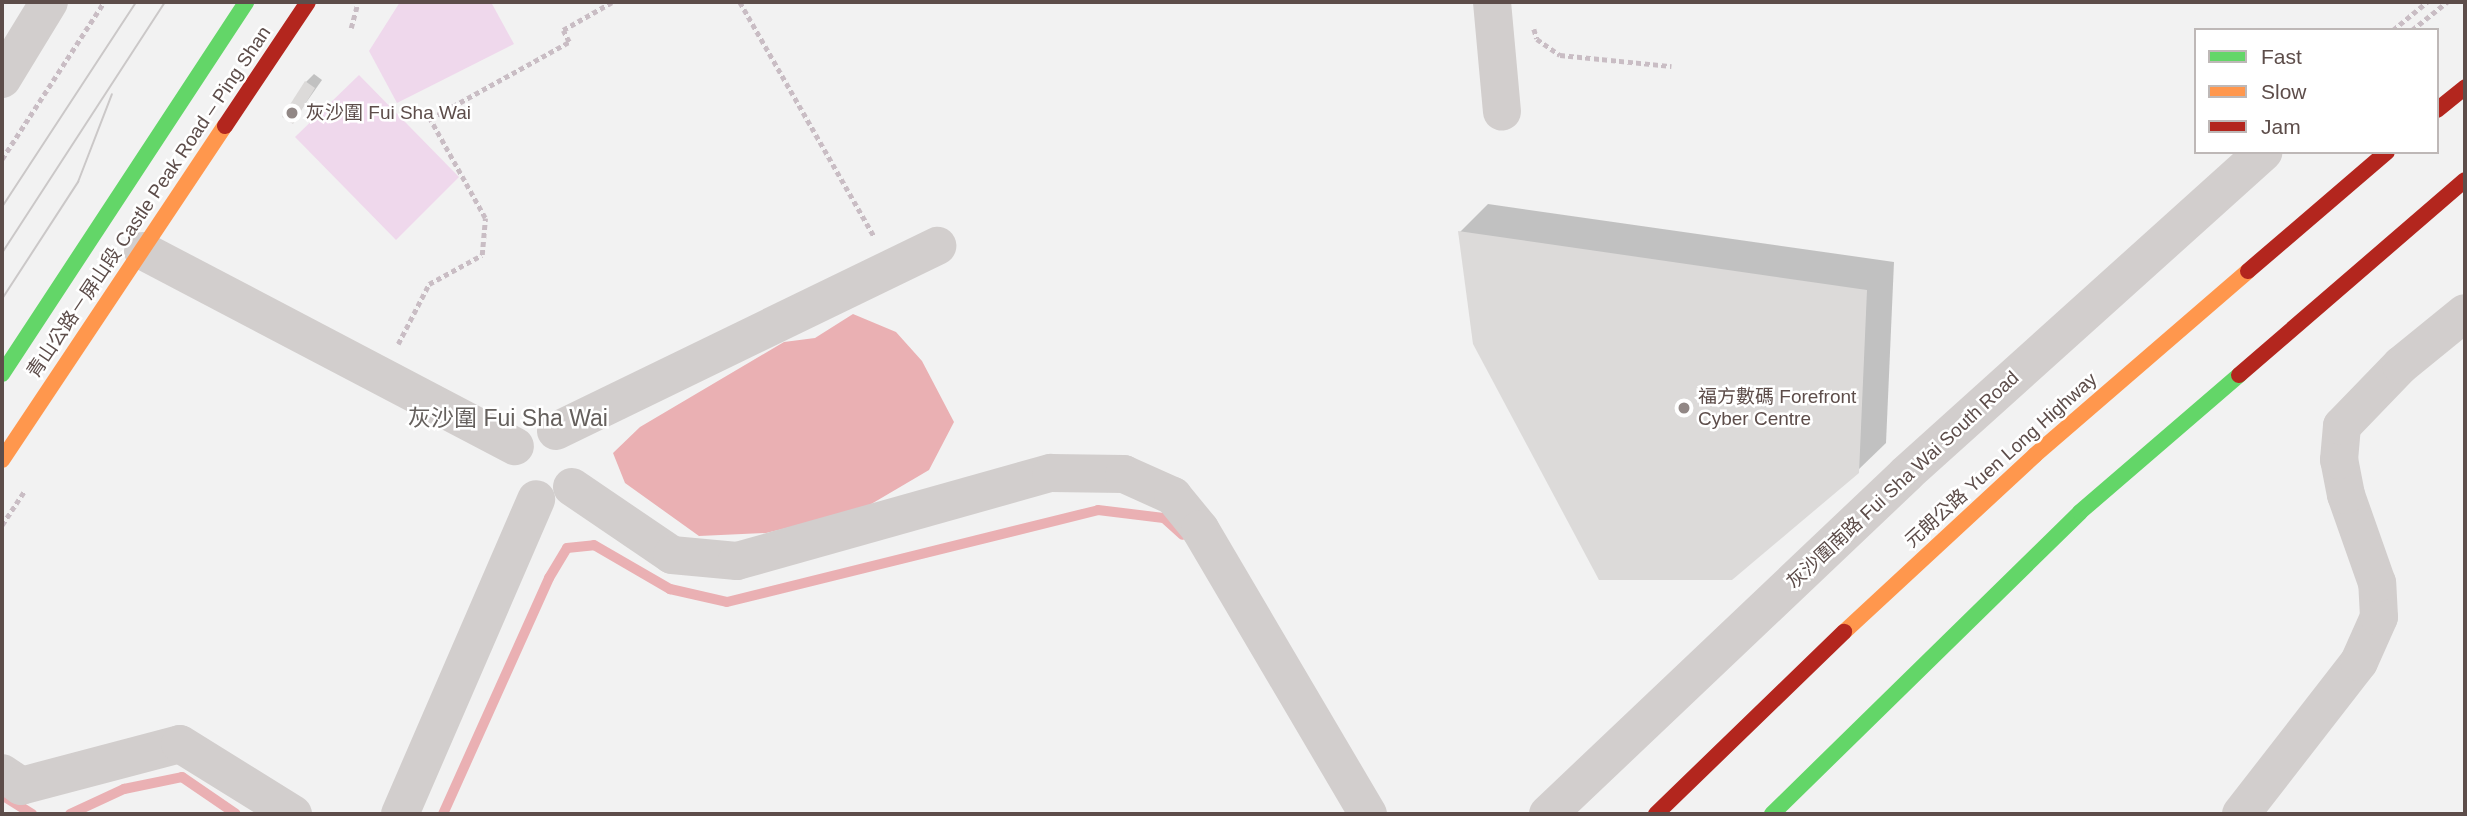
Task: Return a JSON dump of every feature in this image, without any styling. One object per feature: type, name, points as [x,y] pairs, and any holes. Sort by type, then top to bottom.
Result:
[{"type":"main road","name":"青山公路－屏山段 Castle Peak Road – Ping Shan","points":[[2,374],[246,2]]},
{"type":"main road","name":"青山公路－屏山段 Castle Peak Road – Ping Shan","points":[[2,460],[308,2]]},
{"type":"main road","points":[[2439,108],[2465,87]]},
{"type":"main road","name":"元朗公路 Yuen Long Highway","points":[[1656,814],[1896,582],[2035,455],[2385,154]]},
{"type":"main road","points":[[1772,814],[2080,512],[2465,180]]},
{"type":"street","points":[[2,79],[49,2]]},
{"type":"street","points":[[1492,2],[1502,112]]},
{"type":"street","name":"灰沙圍南路 Fui Sha Wai South Road","points":[[1548,814],[1906,474],[2261,154]]},
{"type":"street","points":[[556,431],[937,246]]},
{"type":"street","points":[[143,251],[515,446]]},
{"type":"street","points":[[2241,814],[2359,662],[2379,617],[2377,583],[2346,495],[2339,460],[2342,426],[2401,365],[2465,313]]},
{"type":"street","points":[[400,814],[554,493],[580,465],[574,444],[556,431],[540,429],[515,446],[510,467],[518,487],[554,493],[672,555],[737,561],[1051,474],[1124,474],[1173,496],[1200,529],[1368,814]]},
{"type":"street","points":[[2,773],[21,786],[180,744],[293,814]]},
{"type":"path","points":[[2,159],[104,2]]},
{"type":"path","points":[[351,28],[358,2]]},
{"type":"path","points":[[381,376],[429,284],[482,255],[485,218],[430,119],[569,42],[563,30],[612,2]]},
{"type":"path","points":[[740,2],[892,267]]},
{"type":"path","points":[[2395,28],[2427,2]]},
{"type":"path","points":[[2414,28],[2446,2]]},
{"type":"path","points":[[1531,15],[1537,39],[1560,55],[1671,66]]},
{"type":"shaded area","points":[[400,2],[491,2],[514,44],[397,103],[369,51]]},
{"type":"shaded area","points":[[359,75],[459,177],[396,240],[295,137]]},
{"type":"shaded area","points":[[853,314],[896,332],[922,361],[954,422],[929,470],[861,510],[766,533],[699,536],[625,483],[613,453],[640,427],[784,342],[815,338]]},
{"type":"building","points":[[305,81],[315,88],[293,124],[282,117]]},
{"type":"building","name":"福方數碼 Forefront Cyber Centre","points":[[1458,231],[1867,290],[1859,473],[1732,580],[1599,580],[1473,344]]},
{"type":"waterway","points":[[443,814],[549,578],[567,548],[594,545],[670,589],[727,602],[1098,510],[1164,518],[1183,535]]},
{"type":"waterway","points":[[70,814],[124,789],[182,777],[236,814]]},
{"type":"waterway","points":[[5,797],[32,814]]},
{"type":"tram line","points":[[2,207],[136,2]]},
{"type":"tram line","points":[[2,253],[165,2]]},
{"type":"tram line","points":[[2,299],[78,182],[112,94]]},
{"type":"traffic: fast","points":[[2,374],[246,2]]},
{"type":"traffic: fast","points":[[1772,814],[2080,512],[2239,375]]},
{"type":"traffic: slow","points":[[2,460],[225,126]]},
{"type":"traffic: slow","points":[[1844,632],[2035,455],[2248,271]]},
{"type":"traffic: jam","points":[[225,126],[308,2]]},
{"type":"traffic: jam","points":[[2439,108],[2465,87]]},
{"type":"traffic: jam","points":[[2248,271],[2385,154]]},
{"type":"traffic: jam","points":[[2239,375],[2465,180]]},
{"type":"traffic: jam","points":[[1656,814],[1844,632]]},
{"type":"place","name":"灰沙圍 Fui Sha Wai","points":[[292,113]]},
{"type":"place","name":"福方數碼 Forefront Cyber Centre","points":[[1684,408]]},
{"type":"district","name":"灰沙圍 Fui Sha Wai","points":[[508,418]]}]
